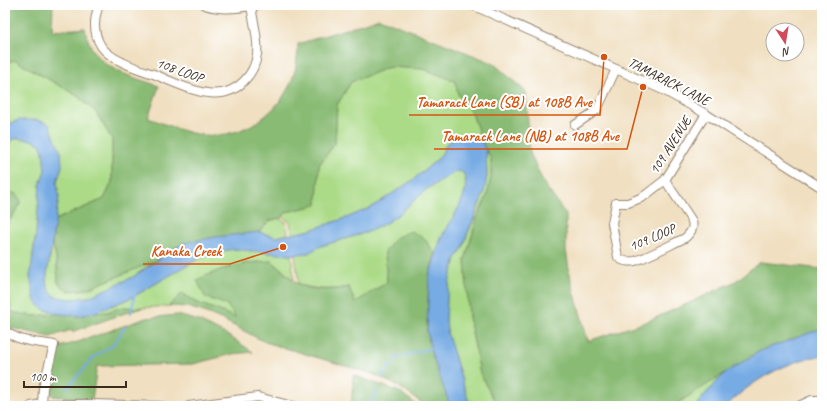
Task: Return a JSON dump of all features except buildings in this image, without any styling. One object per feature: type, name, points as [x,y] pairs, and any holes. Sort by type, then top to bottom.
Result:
[{"type":"main road","points":[[801,406],[817,401],[818,396],[822,395]]},
{"type":"street","name":"108 LOOP","points":[[99,5],[95,21],[95,31],[101,46],[112,57],[197,91],[216,94],[230,90],[242,83],[250,74],[255,64],[257,46],[254,6],[220,9],[205,5]]},
{"type":"street","name":"TAMARACK LANE","points":[[472,5],[663,90],[706,114],[822,188]]},
{"type":"street","points":[[575,125],[597,110],[616,69]]},
{"type":"street","name":"109 AVENUE","points":[[615,201],[628,203],[643,197],[664,180],[706,114]]},
{"type":"street","name":"109 LOOP","points":[[615,201],[612,224],[618,257],[620,260],[635,261],[685,238],[691,232],[693,226],[692,221],[664,180]]},
{"type":"street","points":[[5,330],[9,334],[24,340],[54,344],[43,388],[42,404]]},
{"type":"street","points":[[189,406],[258,397],[293,406]]},
{"type":"street","points":[[31,406],[42,404],[162,406]]},
{"type":"green space","points":[[5,5],[53,5],[52,31],[85,28],[89,42],[95,53],[103,61],[122,73],[159,86],[148,118],[182,130],[203,135],[219,135],[248,127],[261,120],[272,110],[290,85],[296,68],[298,44],[379,18],[493,63],[526,92],[530,153],[544,184],[566,215],[566,251],[571,280],[588,341],[646,322],[689,303],[736,281],[760,262],[822,269],[822,329],[760,351],[673,406],[499,406],[491,395],[480,373],[469,317],[465,260],[477,218],[487,196],[491,177],[491,159],[482,142],[472,113],[458,94],[455,81],[424,69],[389,67],[351,82],[337,105],[335,143],[319,165],[317,205],[286,212],[283,217],[269,221],[259,232],[216,237],[183,243],[155,261],[87,289],[68,291],[58,283],[55,252],[52,244],[55,220],[104,199],[112,182],[112,139],[95,111],[76,95],[15,60],[5,63]]},
{"type":"green space","points":[[15,60],[76,95],[95,111],[112,139],[112,183],[104,199],[55,220],[59,197],[57,181],[62,166],[19,120],[5,126],[5,63]]},
{"type":"green space","points":[[389,67],[424,69],[456,81],[458,94],[472,113],[482,142],[459,136],[447,143],[440,157],[413,180],[372,207],[349,217],[307,231],[292,234],[290,222],[283,217],[286,212],[316,205],[319,165],[335,143],[337,105],[351,82]]},
{"type":"green space","points":[[17,138],[32,140],[40,144],[43,151],[45,170],[40,185],[36,233],[30,277],[43,309],[59,314],[32,316],[12,312],[5,280],[5,229],[17,210],[7,191],[5,192],[5,143]]},
{"type":"green space","points":[[486,150],[491,159],[491,177],[487,196],[477,218],[465,260],[469,317],[480,373],[491,395],[499,406],[470,406],[447,333],[447,298],[450,279],[456,258],[463,248],[477,212],[487,177]]},
{"type":"green space","points":[[455,171],[460,171],[464,174],[465,191],[463,199],[442,236],[435,254],[424,238],[385,252],[387,282],[355,303],[349,287],[324,289],[299,285],[295,254],[308,253],[321,246],[368,232],[386,223],[399,214],[427,189]]},
{"type":"green space","points":[[7,191],[16,194],[21,201],[5,229],[5,192]]},
{"type":"green space","points":[[278,218],[286,222],[288,234],[276,237],[259,232],[269,221]]},
{"type":"green space","points":[[411,231],[424,238],[435,254],[429,276],[427,331],[450,406],[426,406],[398,386],[373,374],[265,342],[221,319],[204,312],[187,307],[169,306],[182,293],[195,302],[236,318],[227,305],[205,297],[197,280],[233,266],[272,261],[295,282],[304,287],[323,290],[349,287],[355,303],[387,282],[385,252],[395,238]]},
{"type":"green space","points":[[52,244],[56,258],[58,283],[68,291],[87,289],[155,261],[133,277],[89,297],[73,299],[55,298],[49,290],[46,281]]},
{"type":"green space","points":[[234,249],[291,255],[294,280],[272,261],[246,263],[217,271],[205,297],[228,305],[237,319],[195,302],[182,293],[169,306],[142,308],[123,307],[107,312],[93,313],[131,298],[198,259],[216,252]]},
{"type":"green space","points":[[5,280],[12,312],[32,316],[59,314],[79,316],[107,312],[123,307],[142,308],[72,332],[71,330],[50,337],[8,327],[5,323]]},
{"type":"green space","points":[[177,315],[199,321],[227,335],[253,352],[232,354],[193,364],[97,366],[92,399],[53,396],[49,392],[59,347],[78,342],[146,318]]},
{"type":"green space","points":[[725,373],[703,397],[697,406],[673,406]]},
{"type":"green space","points":[[353,375],[400,392],[418,406],[350,406],[352,398]]},
{"type":"water","points":[[19,120],[38,120],[49,124],[61,152],[62,166],[57,182],[59,197],[46,281],[49,290],[55,297],[73,299],[89,297],[133,277],[183,243],[216,237],[259,232],[276,237],[307,231],[349,217],[372,207],[413,180],[440,157],[447,143],[459,135],[482,142],[486,150],[487,177],[484,193],[463,248],[456,258],[450,279],[446,320],[447,332],[470,406],[450,406],[431,352],[427,331],[429,276],[442,237],[460,205],[465,192],[466,180],[464,174],[460,171],[455,172],[427,189],[399,214],[386,223],[368,232],[321,246],[308,253],[289,255],[234,249],[216,252],[198,259],[131,298],[93,313],[79,316],[59,314],[43,309],[35,302],[30,277],[36,233],[40,185],[45,170],[43,151],[40,144],[32,140],[17,138],[5,143],[5,126]]},
{"type":"water","points":[[822,329],[822,356],[797,361],[771,373],[746,389],[727,406],[697,406],[703,397],[725,373],[760,351]]},
{"type":"waterway","points":[[131,313],[135,294]]},
{"type":"waterway","points":[[67,388],[94,357],[113,345],[125,327]]},
{"type":"waterway","points":[[381,377],[398,357],[432,348]]},
{"type":"waterway","points":[[369,406],[377,391]]},
{"type":"place","name":"Tamarack Lane (SB) at 108B Ave","points":[[604,57]]},
{"type":"place","name":"Tamarack Lane (NB) at 108B Ave","points":[[643,87]]},
{"type":"place","name":"Kanaka Creek","points":[[283,247]]}]
